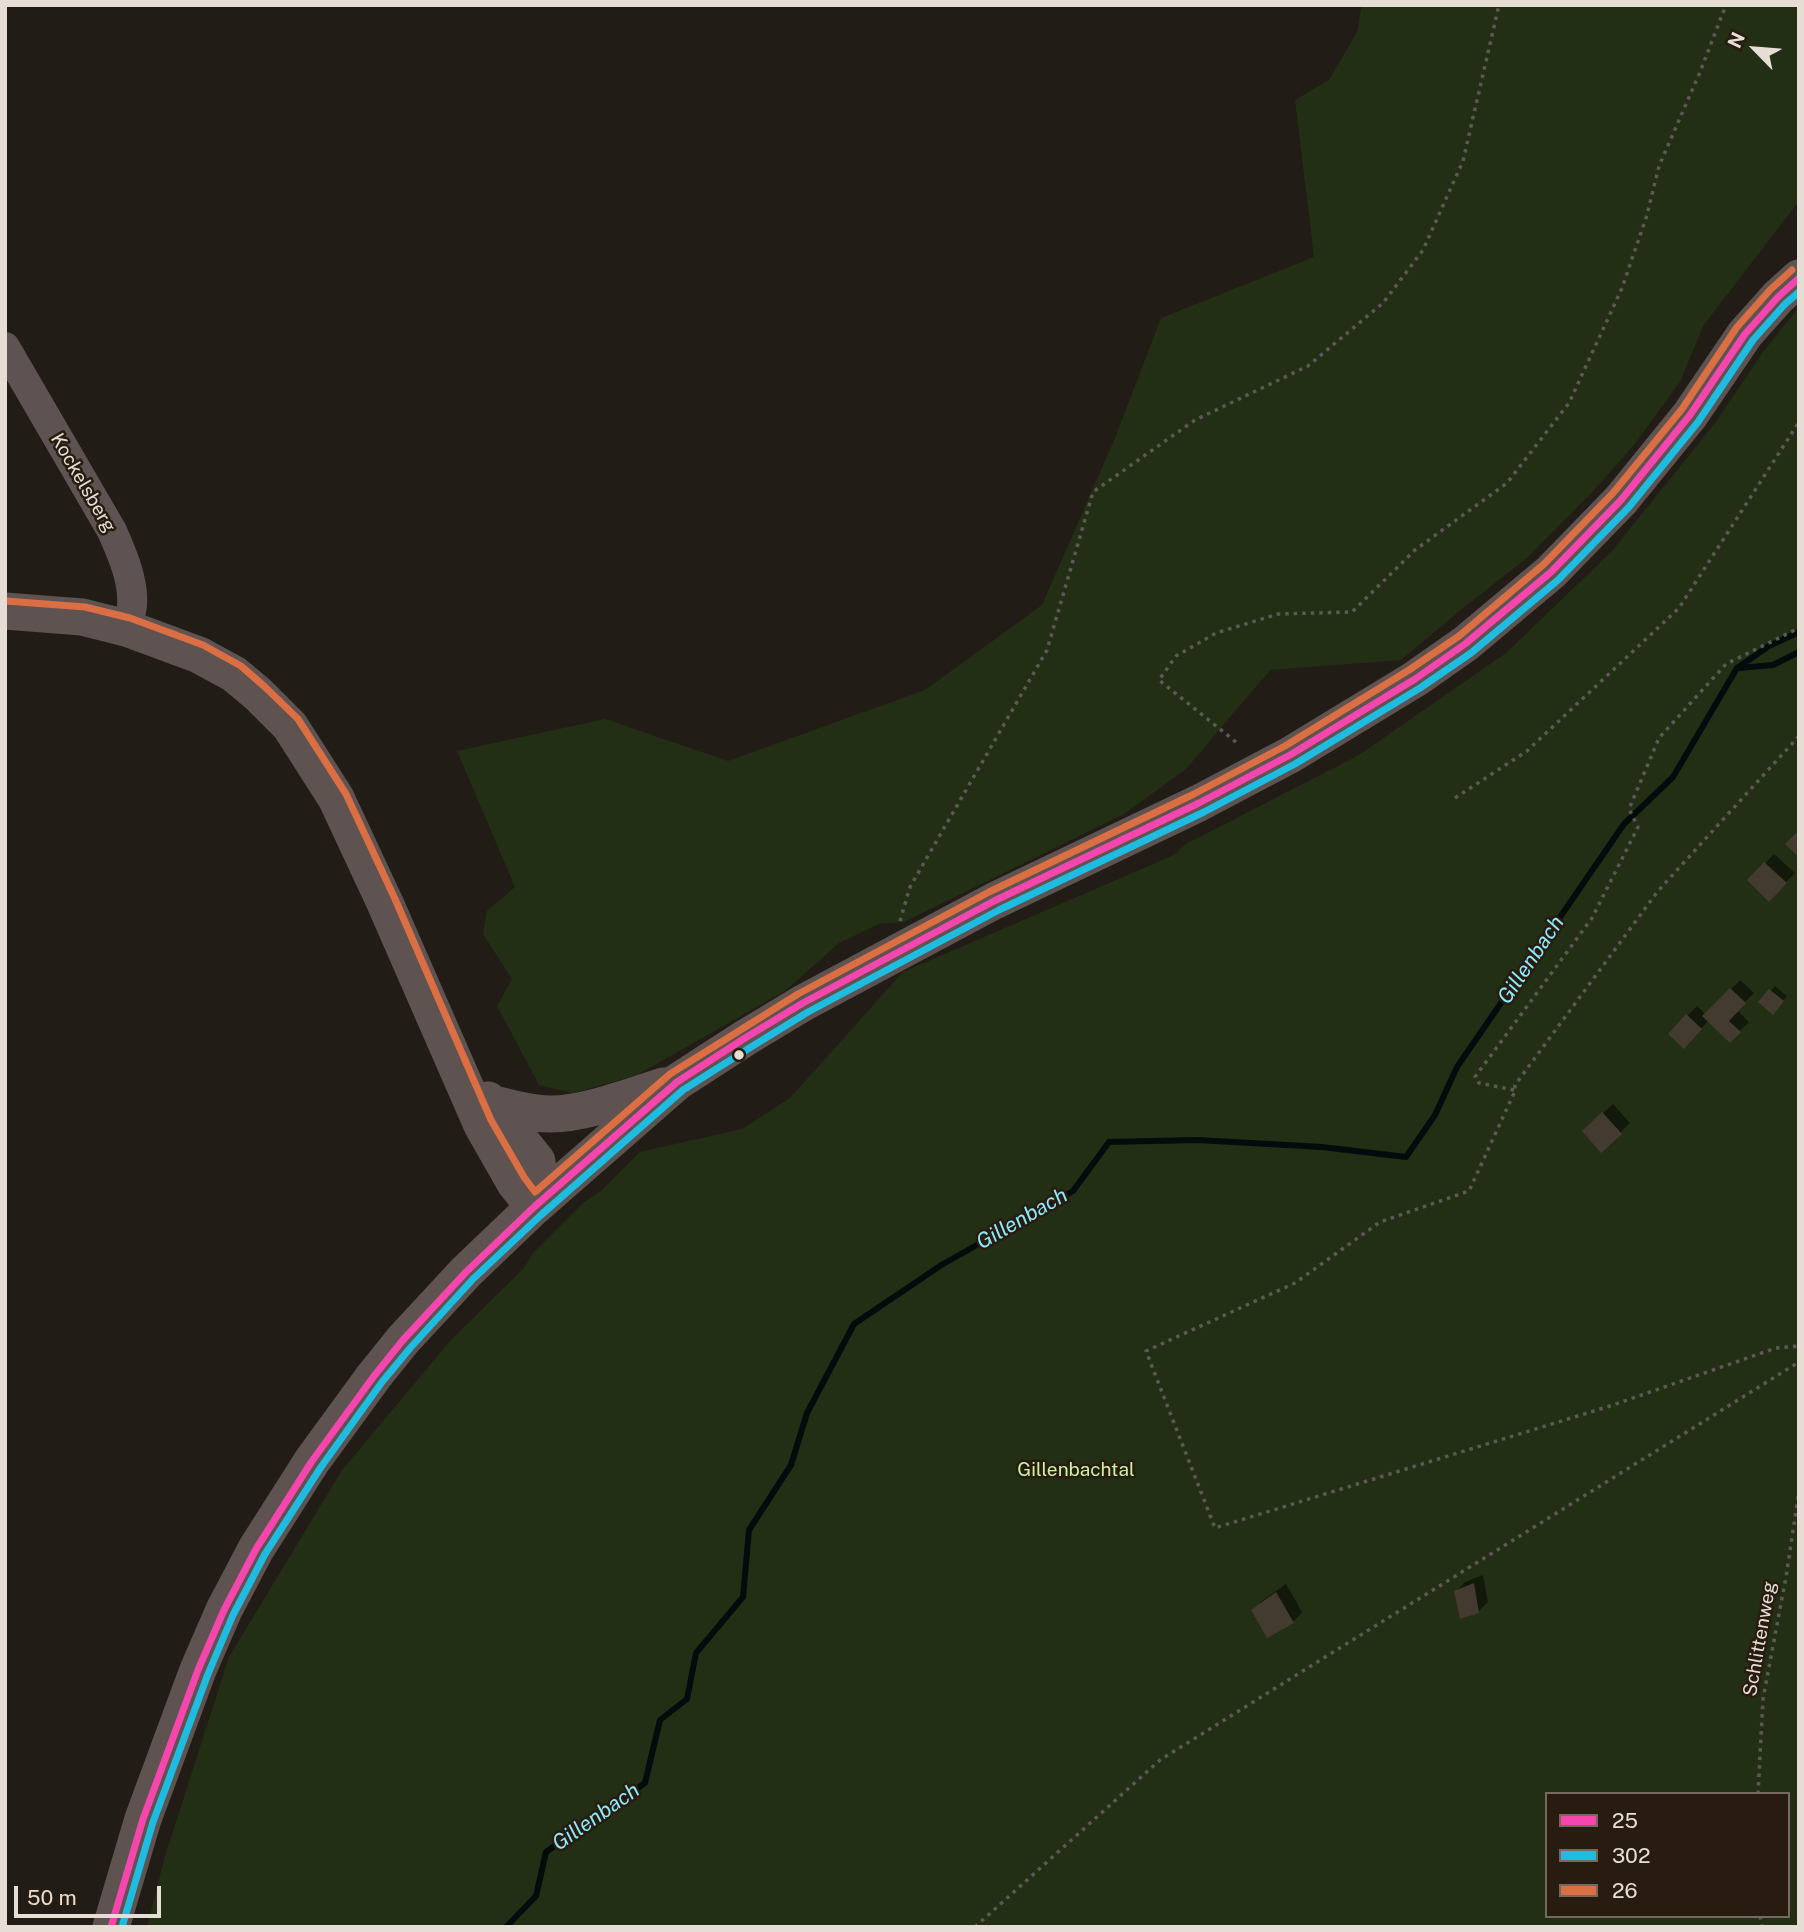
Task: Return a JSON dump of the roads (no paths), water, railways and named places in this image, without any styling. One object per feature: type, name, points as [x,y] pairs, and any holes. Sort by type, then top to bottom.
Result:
[{"type":"main road","points":[[111,1927],[143,1819],[198,1670],[224,1610],[256,1549],[312,1461],[374,1376],[403,1340],[466,1272],[534,1207],[677,1082],[746,1038],[803,1003],[994,901],[1199,803],[1290,755],[1415,679],[1465,644],[1551,572],[1621,500],[1690,415],[1745,334],[1799,278]]},
{"type":"main road","points":[[5,611],[82,617],[126,628],[199,655],[234,674],[290,726],[336,798],[385,902],[482,1125],[515,1183],[534,1207]]},
{"type":"main road","points":[[403,1340],[458,1298],[534,1223],[617,1150],[803,1003]]},
{"type":"main road","points":[[455,1062],[537,1161],[539,1179],[534,1207]]},
{"type":"main road","points":[[490,1103],[524,1112],[552,1114],[588,1108],[677,1082]]},
{"type":"street","name":"Kockelsberg","points":[[5,346],[111,531],[122,555],[131,584],[132,606],[126,628]]},
{"type":"waterway","name":"Gillenbach","points":[[506,1927],[536,1896],[546,1852],[645,1783],[660,1720],[687,1699],[696,1653],[743,1597],[749,1530],[791,1465],[807,1413],[854,1324],[943,1264],[1073,1191],[1109,1142],[1197,1140],[1322,1147],[1406,1157],[1435,1115],[1457,1067],[1624,824],[1673,777],[1737,668],[1769,646],[1799,632]]},
{"type":"waterway","name":"Gillenbach","points":[[1739,668],[1773,665],[1799,652]]},
{"type":"park label","name":"Gillenbachtal","points":[[1076,1470]]}]
